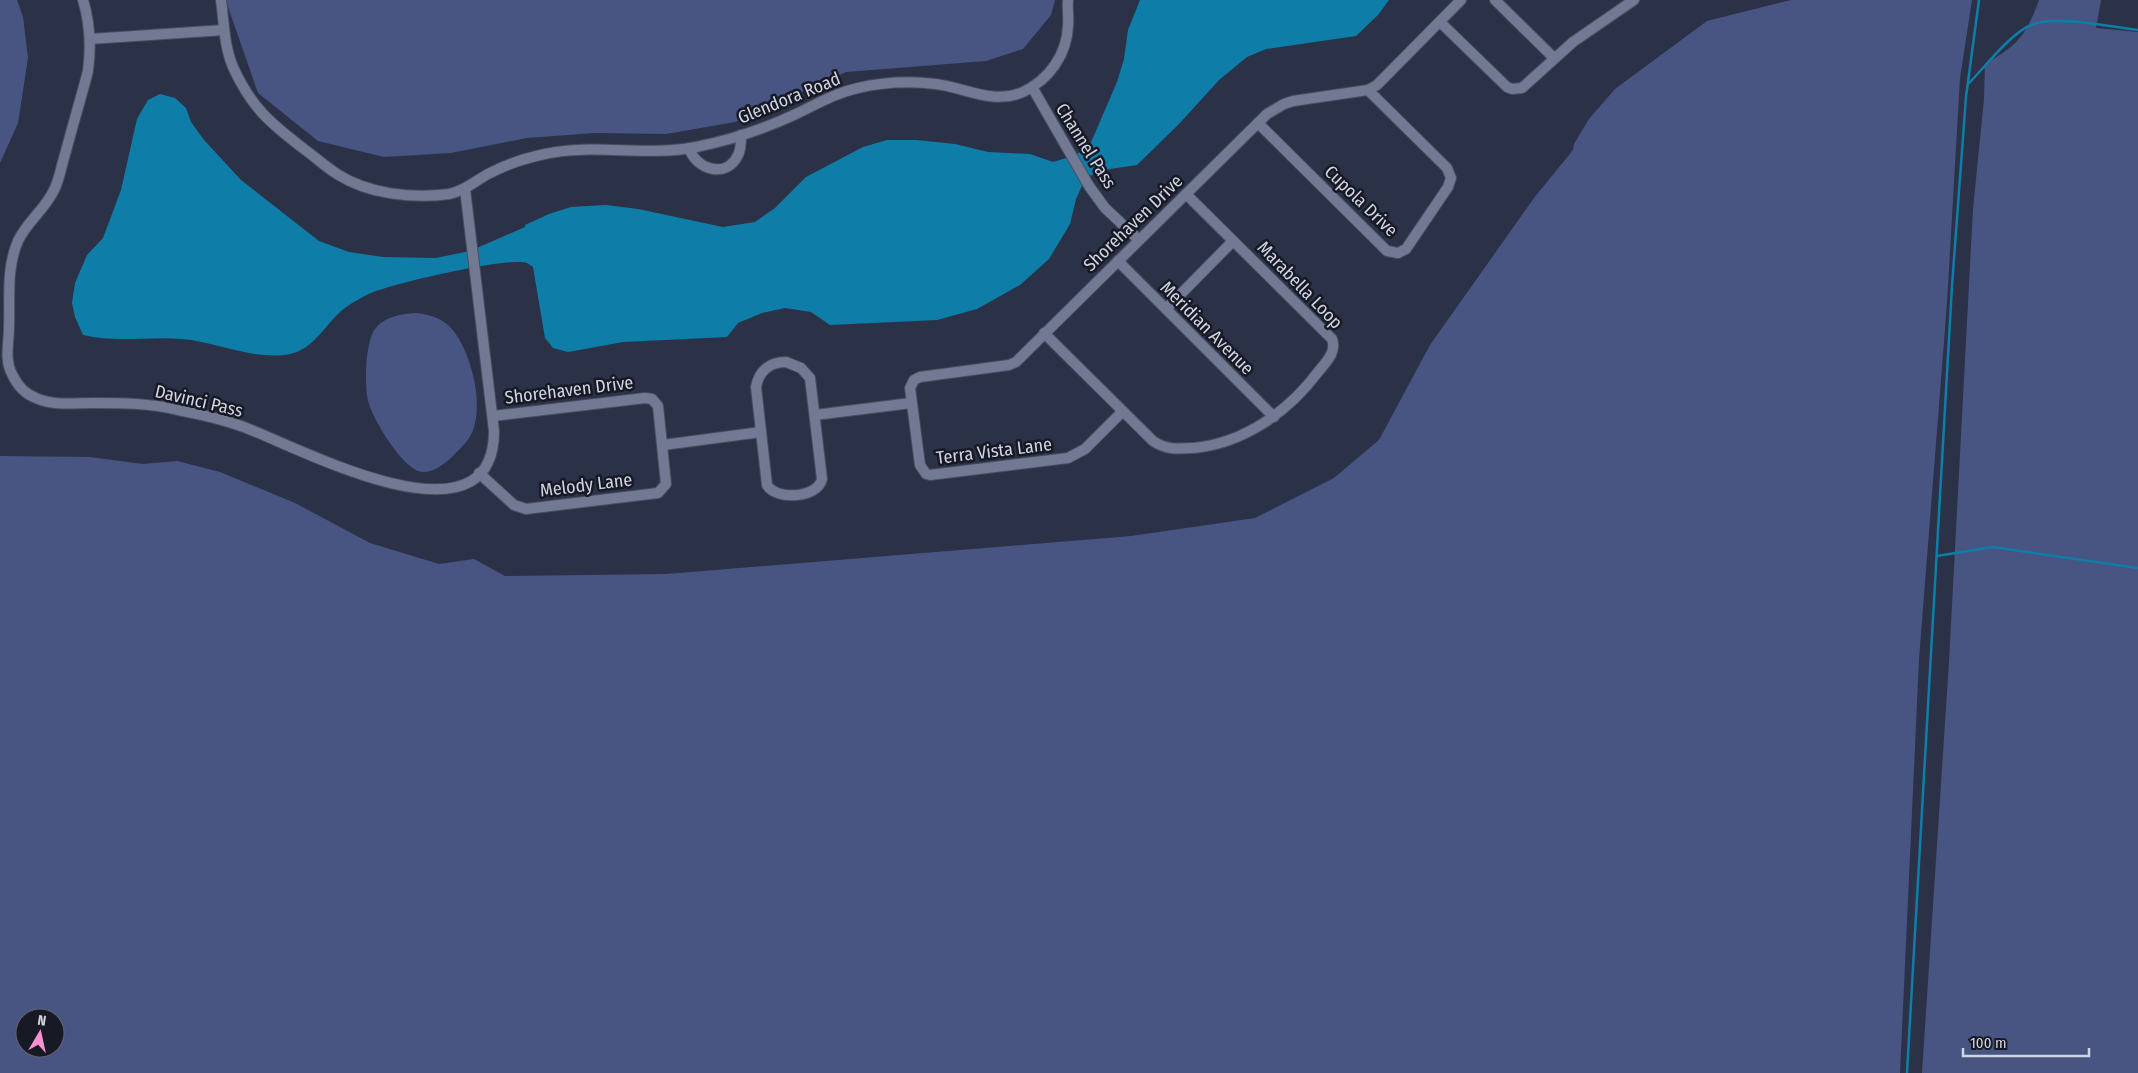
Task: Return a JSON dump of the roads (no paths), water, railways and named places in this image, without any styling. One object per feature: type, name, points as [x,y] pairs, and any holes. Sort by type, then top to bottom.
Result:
[{"type":"street","name":"Davinci Pass","points":[[83,0],[90,40],[88,72],[55,189],[43,208],[28,224],[18,241],[12,265],[9,290],[8,362],[12,375],[20,388],[35,398],[52,403],[121,403],[155,406],[200,414],[242,426],[338,467],[380,482],[430,489],[453,488],[467,482],[479,473]]},
{"type":"street","name":"Glendora Road","points":[[222,0],[226,45],[233,66],[256,107],[272,124],[338,175],[358,184],[405,196],[427,197],[452,194],[465,189],[489,173],[547,153],[567,150],[689,148],[741,135],[783,120],[836,95],[875,84],[896,82],[928,83],[955,88],[977,95],[1000,98],[1012,96],[1032,87],[1051,70],[1064,50],[1068,27],[1068,0]]},
{"type":"street","name":"Shorehaven Drive","points":[[911,403],[910,388],[916,378],[1009,365],[1016,362],[1258,123],[1275,109],[1293,101],[1368,90],[1384,80],[1461,0]]},
{"type":"street","points":[[1495,0],[1554,58]]},
{"type":"street","points":[[1440,22],[1507,87],[1512,89],[1522,88],[1554,58],[1598,23],[1632,0]]},
{"type":"street","points":[[90,40],[224,30]]},
{"type":"street","name":"Channel Pass","points":[[1032,87],[1089,186],[1105,208],[1139,240]]},
{"type":"street","name":"Cupola Drive","points":[[1258,123],[1387,251],[1398,253],[1406,249],[1448,187],[1451,178],[1447,168],[1368,90]]},
{"type":"street","points":[[689,148],[691,155],[700,165],[706,168],[720,169],[731,164],[739,154],[741,135]]},
{"type":"street","points":[[465,189],[493,416],[494,442],[486,464],[479,473]]},
{"type":"street","name":"Marabella Loop","points":[[1044,333],[1122,412],[1160,446],[1176,449],[1207,445],[1235,438],[1274,417],[1313,378],[1332,353],[1334,344],[1329,335],[1186,194]]},
{"type":"street","points":[[1166,309],[1233,241]]},
{"type":"street","name":"Meridian Avenue","points":[[1118,261],[1274,417]]},
{"type":"street","points":[[774,363],[792,363],[808,374],[811,383],[822,479],[819,487],[813,492],[782,496],[774,493],[766,481],[761,432],[757,383],[765,369],[774,363]]},
{"type":"street","name":"Shorehaven Drive","points":[[493,416],[649,398],[655,401],[658,406],[663,445]]},
{"type":"street","points":[[815,415],[911,403]]},
{"type":"street","name":"Terra Vista Lane","points":[[911,403],[920,465],[926,474],[934,476],[1068,458],[1085,449],[1122,412]]},
{"type":"street","points":[[663,445],[761,432]]},
{"type":"street","name":"Melody Lane","points":[[479,473],[514,505],[526,509],[658,493],[666,484],[663,445]]},
{"type":"waterway","points":[[1907,1073],[1952,286],[1966,97],[1979,0]]},
{"type":"waterway","points":[[1969,83],[2015,35],[2031,25],[2041,22],[2068,21],[2138,30]]},
{"type":"waterway","points":[[1937,556],[1993,547],[2138,568]]}]
